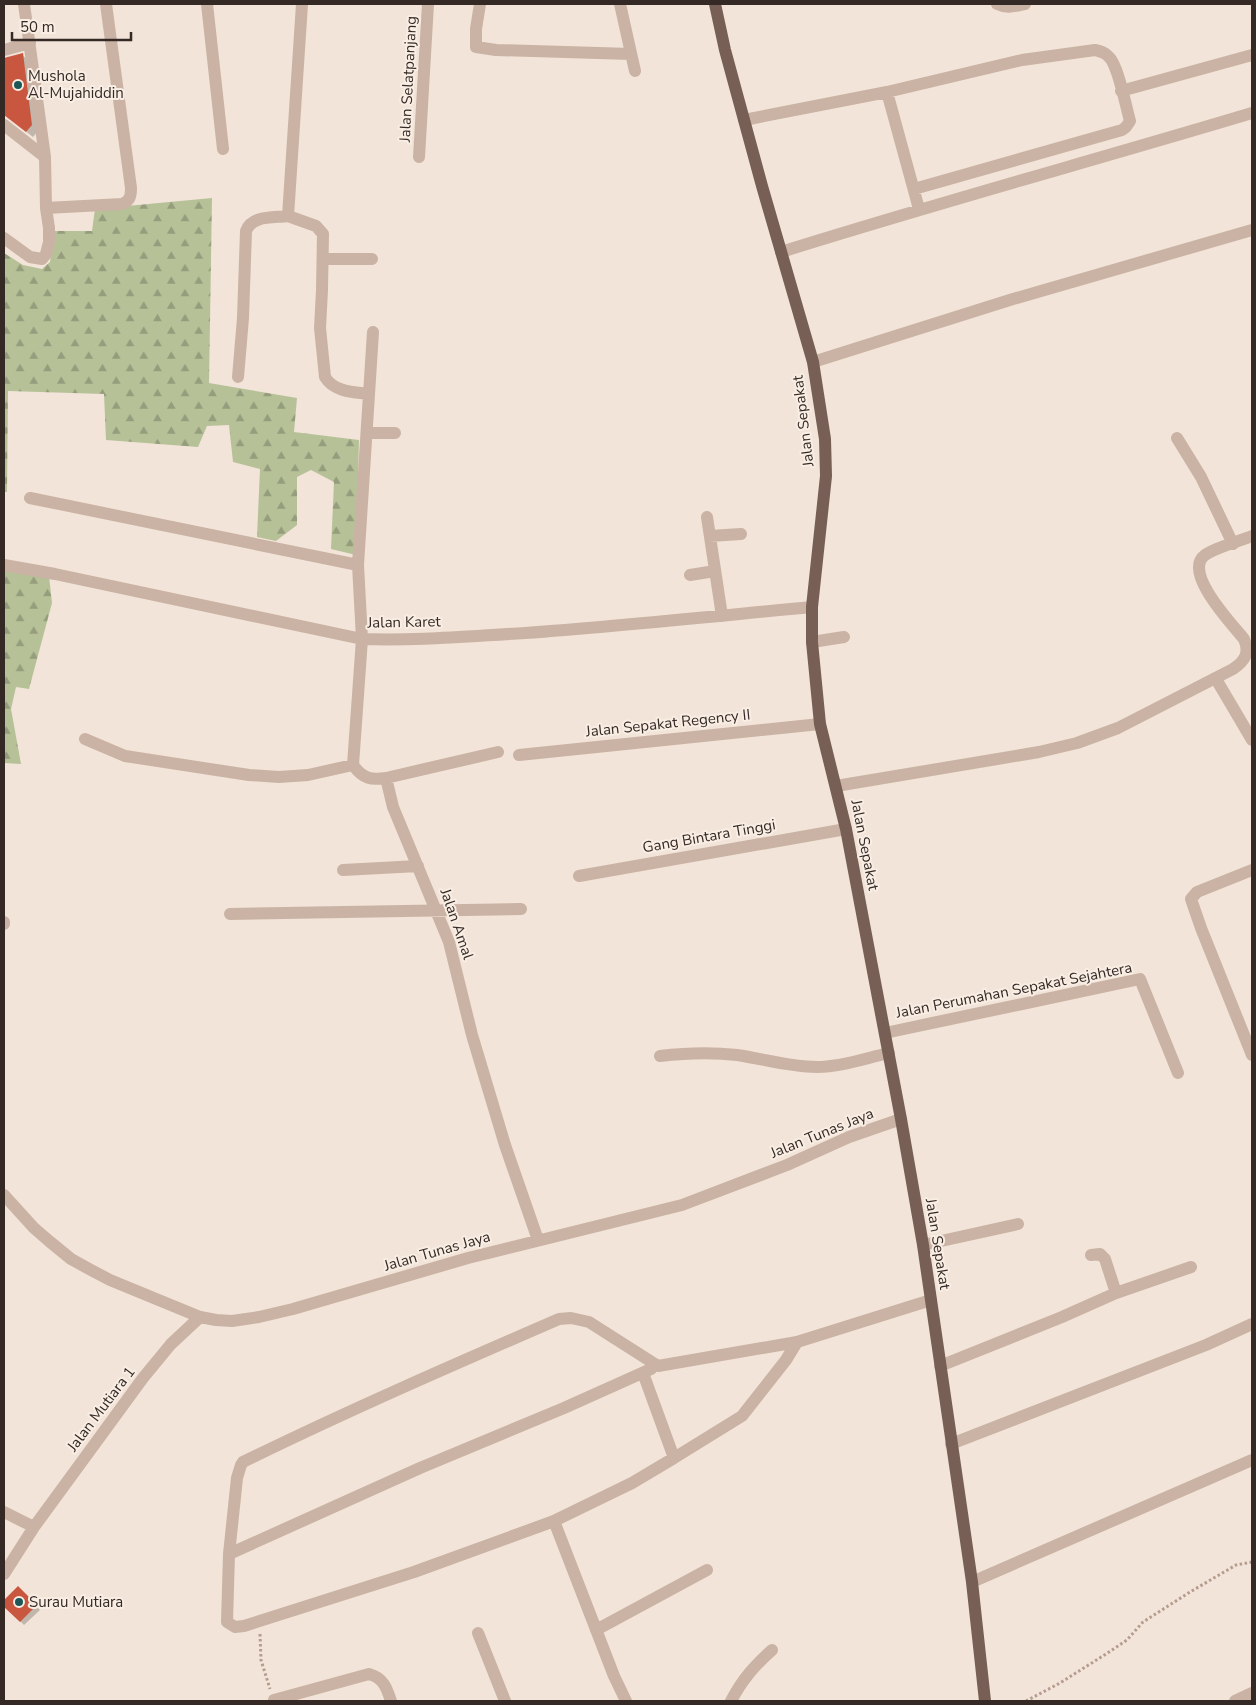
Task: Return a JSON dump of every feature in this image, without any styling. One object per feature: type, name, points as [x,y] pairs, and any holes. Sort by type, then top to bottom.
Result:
[{"type":"main road","name":"Jalan Sepakat","points":[[715,4],[744,120],[813,362],[825,439],[826,476],[812,607],[812,642],[820,724],[846,829],[889,1053],[923,1245],[972,1582],[985,1701]]},
{"type":"street","points":[[4,238],[30,257],[39,259],[44,257],[49,242],[45,157],[24,4]]},
{"type":"street","points":[[46,208],[122,204],[128,201],[131,196],[106,4]]},
{"type":"street","points":[[208,4],[223,149]]},
{"type":"street","points":[[288,216],[302,4]]},
{"type":"street","name":"Jalan Selatpanjang","points":[[419,157],[428,4]]},
{"type":"street","points":[[480,4],[476,29],[476,47],[496,50],[631,54]]},
{"type":"street","points":[[620,4],[635,71]]},
{"type":"street","points":[[997,4],[1012,7],[1025,4]]},
{"type":"street","points":[[4,50],[30,43]]},
{"type":"street","points":[[744,120],[887,92],[1022,60],[1095,50],[1107,55],[1113,62],[1130,121],[1126,128],[914,189]]},
{"type":"street","points":[[1121,91],[1252,55]]},
{"type":"street","points":[[887,92],[919,209]]},
{"type":"street","points":[[781,252],[919,209],[1252,113]]},
{"type":"street","points":[[4,125],[45,157]]},
{"type":"street","points":[[238,377],[243,318],[246,231],[248,225],[256,219],[288,216],[316,226],[321,231],[323,259],[320,328],[328,382],[341,390],[369,394]]},
{"type":"street","points":[[813,362],[1013,299],[1252,230]]},
{"type":"street","points":[[323,259],[372,259]]},
{"type":"street","points":[[373,332],[358,565],[362,639],[353,765],[361,774],[372,780],[498,752]]},
{"type":"street","points":[[366,433],[396,433]]},
{"type":"street","points":[[1177,438],[1201,477],[1233,544]]},
{"type":"street","points":[[30,498],[358,565]]},
{"type":"street","points":[[707,517],[722,616]]},
{"type":"street","points":[[710,536],[741,534]]},
{"type":"street","points":[[836,786],[1039,752],[1077,743],[1118,728],[1216,679],[1240,664],[1245,658],[1247,646],[1244,639],[1208,593],[1200,575],[1199,565],[1205,555],[1252,536]]},
{"type":"street","name":"Jalan Karet","points":[[4,565],[55,574],[362,639],[393,640],[609,627],[812,607]]},
{"type":"street","points":[[690,575],[715,571]]},
{"type":"street","points":[[812,642],[844,637]]},
{"type":"street","points":[[1216,679],[1246,716],[1252,740]]},
{"type":"street","name":"Jalan Sepakat Regency II","points":[[519,755],[820,724]]},
{"type":"street","points":[[84,739],[125,756],[249,775],[279,777],[308,775],[353,765]]},
{"type":"street","name":"Jalan Amal","points":[[386,778],[393,807],[449,942],[472,1035],[505,1145],[538,1240]]},
{"type":"street","name":"Gang Bintara Tinggi","points":[[579,876],[846,829]]},
{"type":"street","points":[[343,870],[418,866]]},
{"type":"street","points":[[1252,870],[1196,892],[1191,899],[1252,1056]]},
{"type":"street","points":[[230,914],[521,908]]},
{"type":"street","name":"Jalan Perumahan Sepakat Sejahtera","points":[[885,1033],[1140,979],[1178,1073]]},
{"type":"street","points":[[660,1056],[684,1053],[738,1055],[797,1066],[818,1067],[889,1053]]},
{"type":"street","name":"Jalan Tunas Jaya","points":[[4,1195],[34,1228],[71,1259],[110,1280],[200,1317],[232,1321],[293,1309],[468,1258],[682,1205],[787,1165],[849,1138],[901,1120]]},
{"type":"street","points":[[923,1245],[1018,1224]]},
{"type":"street","points":[[1091,1255],[1100,1254],[1105,1259],[1116,1293]]},
{"type":"street","points":[[940,1366],[1116,1293],[1191,1267]]},
{"type":"street","points":[[229,1554],[420,1468],[564,1408],[658,1366],[797,1342],[931,1300]]},
{"type":"street","name":"Jalan Mutiara 1","points":[[4,1574],[34,1527],[165,1351],[200,1317]]},
{"type":"street","points":[[658,1366],[590,1322],[571,1318],[559,1319],[414,1382],[243,1462],[240,1465],[237,1478],[229,1554],[227,1622],[232,1626],[240,1626],[260,1621],[414,1572],[554,1521],[632,1483],[742,1416],[786,1360],[797,1342]]},
{"type":"street","points":[[951,1444],[1206,1345],[1252,1324]]},
{"type":"street","points":[[643,1373],[674,1458]]},
{"type":"street","points":[[972,1582],[1252,1460]]},
{"type":"street","points":[[4,1512],[34,1527]]},
{"type":"street","points":[[554,1521],[626,1701]]},
{"type":"street","points":[[596,1630],[707,1570]]},
{"type":"street","points":[[478,1633],[505,1701]]},
{"type":"street","points":[[731,1701],[748,1673],[772,1650]]},
{"type":"street","points":[[274,1700],[369,1674],[382,1680],[391,1701]]},
{"type":"street","points":[[1235,1701],[1252,1693]]},
{"type":"path","points":[[1026,1701],[1060,1683],[1106,1654],[1127,1640],[1143,1622],[1182,1597],[1236,1565],[1252,1562]]},
{"type":"path","points":[[260,1621],[261,1660],[274,1700]]},
{"type":"green space","points":[[212,198],[209,383],[297,398],[294,432],[359,440],[356,555],[331,549],[334,482],[311,470],[297,477],[297,525],[276,541],[257,537],[260,469],[233,462],[229,425],[207,426],[198,447],[106,440],[104,394],[8,391],[7,492],[4,492],[4,253],[23,265],[42,269],[50,262],[54,231],[92,231],[95,209]]},
{"type":"green space","points":[[4,570],[49,576],[52,603],[29,689],[16,687],[11,709],[21,764],[4,763]]},
{"type":"building","name":"Mushola Al-Mujahiddin","points":[[23,53],[32,125],[26,132],[4,115],[4,58]]},
{"type":"building","name":"Surau Mutiara","points":[[18,1586],[37,1605],[20,1622],[4,1607],[4,1600]]},
{"type":"place","name":"Mushola Al-Mujahiddin","points":[[18,85]]},
{"type":"place","name":"Surau Mutiara","points":[[19,1602]]}]
